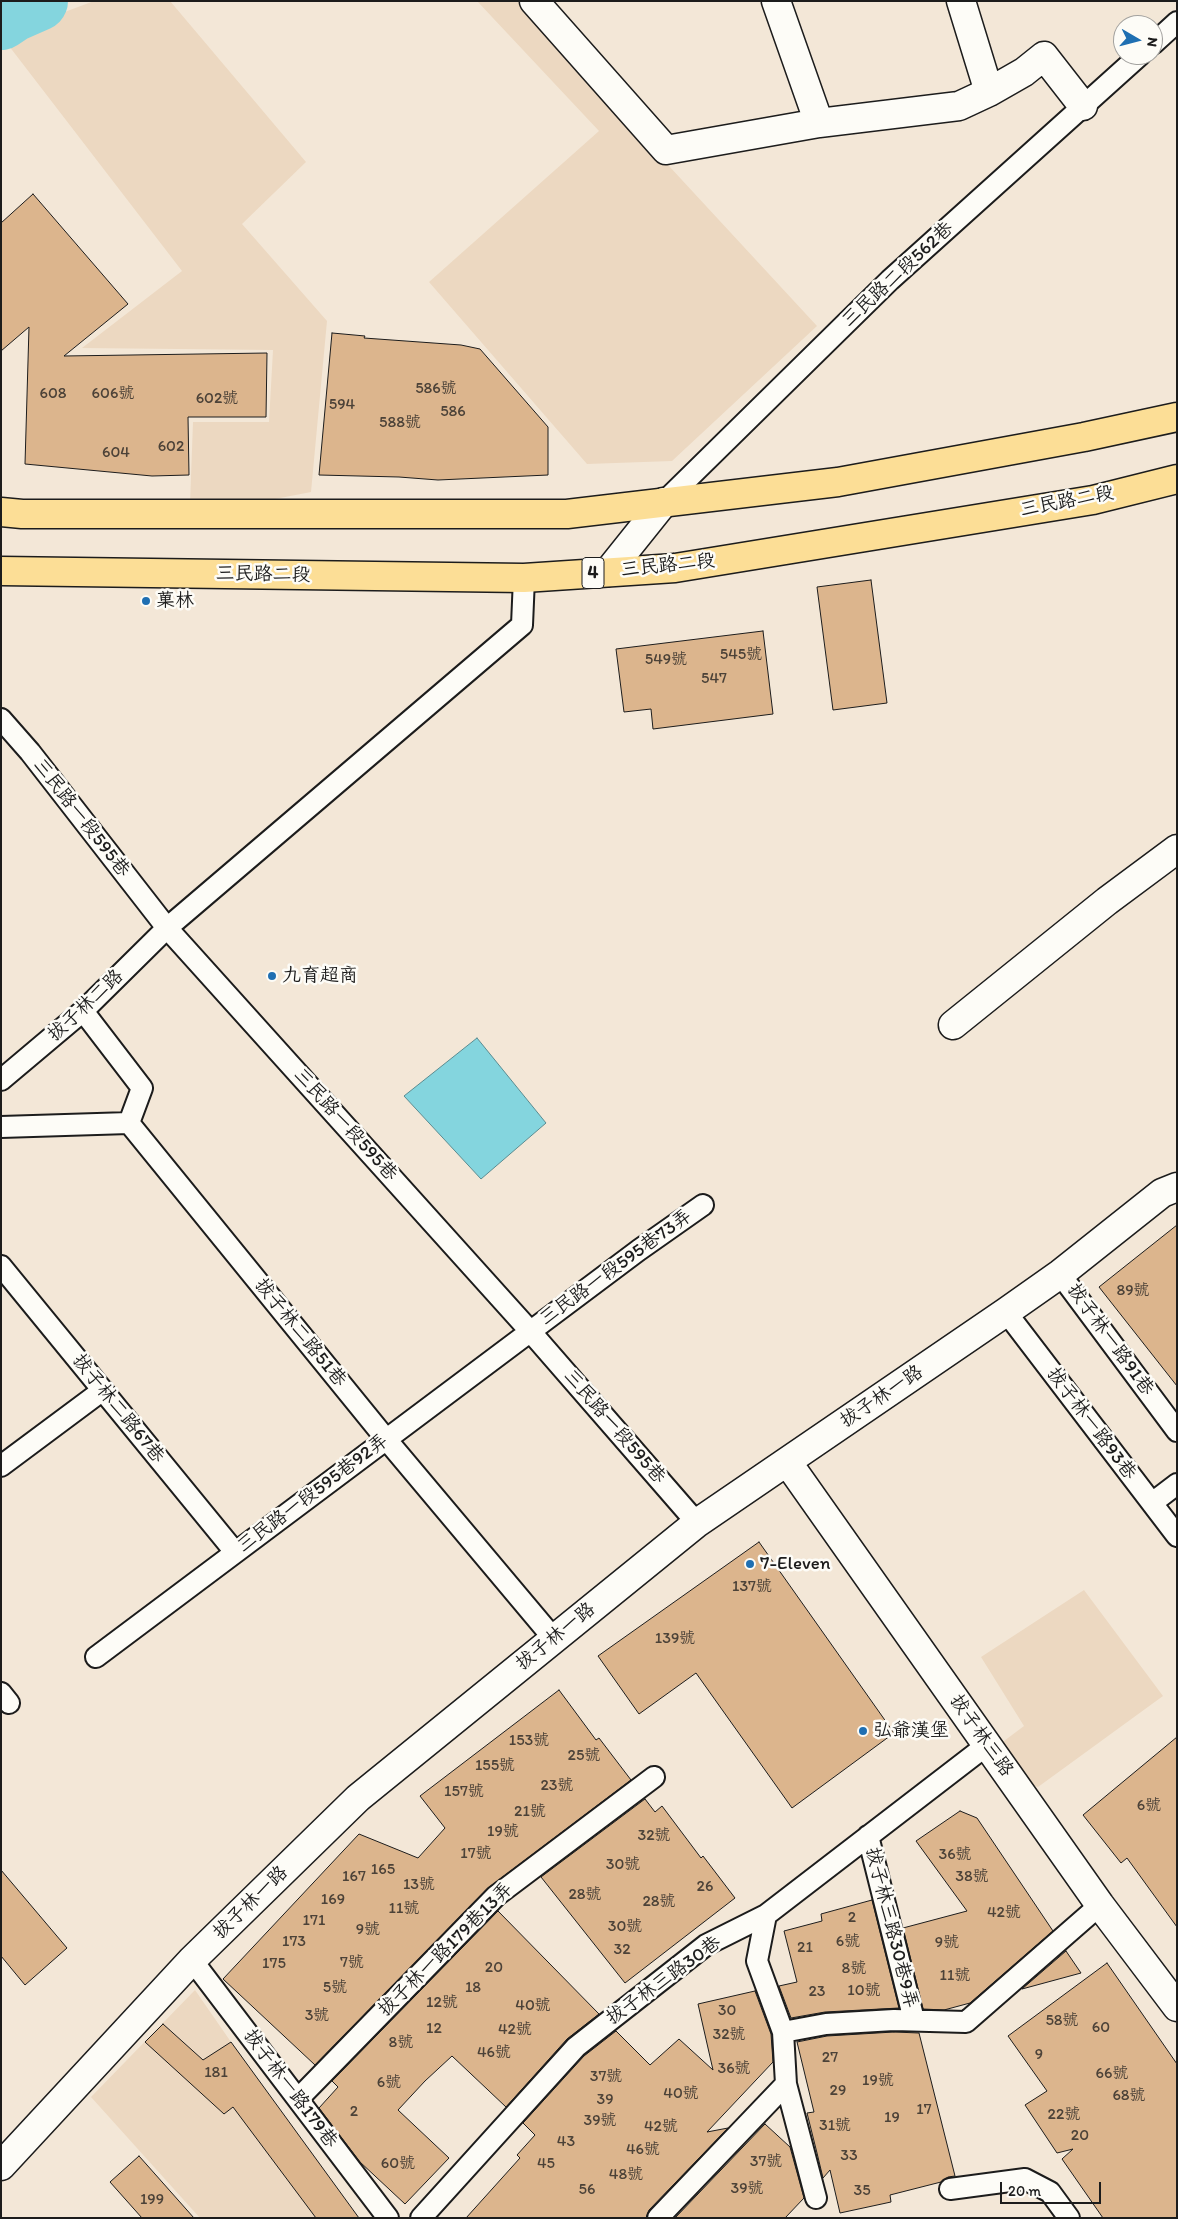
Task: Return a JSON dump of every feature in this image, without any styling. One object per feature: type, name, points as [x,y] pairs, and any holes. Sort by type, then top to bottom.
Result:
[{"type":"main road","points":[[1,512],[22,514],[567,514],[838,482],[1084,438],[1177,417]]},
{"type":"main road","name":"三民路二段","points":[[1,571],[524,578],[675,568],[1083,501],[1177,479]]},
{"type":"street","points":[[534,1],[666,150],[819,123],[959,106],[1024,72],[1044,56],[1083,106]]},
{"type":"street","points":[[776,1],[819,123]]},
{"type":"street","points":[[961,1],[989,92]]},
{"type":"street","points":[[608,572],[664,502]]},
{"type":"street","points":[[954,1025],[1106,902],[1177,849]]},
{"type":"street","name":"拔子林一路","points":[[1,2166],[192,1960],[358,1798],[697,1523],[788,1463],[1006,1312],[1172,1192]]},
{"type":"street","name":"拔子林三路","points":[[788,1463],[1100,1905],[1177,2007]]},
{"type":"lane","points":[[1163,35],[1177,22]]},
{"type":"lane","name":"三民路二段562巷","points":[[664,502],[890,280],[1129,65]]},
{"type":"lane","name":"拔子林二路","points":[[1,1080],[83,1011],[167,928],[522,625],[524,578]]},
{"type":"lane","name":"三民路一段595巷","points":[[1,719],[30,752],[167,928],[530,1331],[697,1523]]},
{"type":"lane","points":[[1,1126],[129,1124],[142,1088],[83,1011]]},
{"type":"lane","name":"拔子林二路51巷","points":[[129,1124],[386,1439],[554,1639]]},
{"type":"lane","name":"三民路一段595巷73弄","points":[[530,1331],[702,1205]]},
{"type":"lane","name":"拔子林二路67巷","points":[[1,1266],[235,1552]]},
{"type":"lane","name":"拔子林一路91巷","points":[[1060,1274],[1177,1431]]},
{"type":"lane","name":"拔子林一路93巷","points":[[1006,1312],[1177,1536]]},
{"type":"lane","name":"三民路一段595巷92弄","points":[[96,1657],[530,1331]]},
{"type":"lane","points":[[1,1466],[103,1390]]},
{"type":"lane","points":[[1152,1503],[1177,1484]]},
{"type":"lane","name":"拔子林三路30巷","points":[[422,2218],[576,2046],[706,1945],[766,1915],[987,1745]]},
{"type":"lane","name":"拔子林一路179巷13弄","points":[[298,2099],[496,1896],[654,1776]]},
{"type":"lane","name":"拔子林三路30巷9弄","points":[[868,1836],[914,2020]]},
{"type":"lane","points":[[783,2032],[826,2024],[914,2020],[966,2022],[1100,1905]]},
{"type":"lane","points":[[766,1915],[757,1961],[783,2032],[786,2084],[816,2198]]},
{"type":"lane","name":"拔子林一路179巷","points":[[192,1960],[388,2218]]},
{"type":"lane","points":[[658,2218],[786,2084]]},
{"type":"lane","points":[[950,2189],[1025,2180],[1050,2192],[1069,2218]]},
{"type":"shaded area","points":[[94,1],[170,1],[306,162],[242,224],[327,321],[311,492],[275,499],[190,504],[193,422],[269,422],[273,350],[82,348],[182,271],[9,46],[62,13]]},
{"type":"shaded area","points":[[477,1],[553,1],[571,60],[817,326],[672,461],[587,464],[429,282],[599,131]]},
{"type":"shaded area","points":[[1084,1590],[1163,1696],[1038,1787],[1013,1777],[992,1750],[1024,1726],[981,1657]]},
{"type":"shaded area","points":[[195,1990],[358,2218],[200,2218],[91,2097]]},
{"type":"water","points":[[477,1038],[546,1123],[481,1179],[404,1096]]},
{"type":"building","points":[[33,194],[128,304],[64,356],[267,353],[266,417],[188,417],[189,475],[152,476],[25,464],[29,327],[1,351],[1,223]]},
{"type":"building","points":[[332,333],[365,336],[364,338],[461,345],[480,349],[548,427],[548,475],[438,480],[319,475]]},
{"type":"building","points":[[871,580],[887,703],[833,710],[817,587]]},
{"type":"building","points":[[763,631],[773,714],[653,729],[651,709],[624,712],[616,649]]},
{"type":"building","points":[[1177,1225],[1177,1386],[1099,1287]]},
{"type":"building","points":[[759,1542],[894,1733],[792,1808],[696,1673],[639,1714],[598,1656]]},
{"type":"building","points":[[559,1690],[596,1740],[599,1738],[631,1780],[488,1888],[315,2065],[223,1979],[359,1834],[418,1858],[445,1828],[420,1796]]},
{"type":"building","points":[[1177,1737],[1177,1927],[1127,1858],[1121,1863],[1083,1815]]},
{"type":"building","points":[[645,1799],[655,1812],[662,1806],[701,1858],[703,1856],[735,1898],[625,1983],[541,1877]]},
{"type":"building","points":[[960,1811],[977,1818],[1053,1931],[970,2003],[944,2010],[923,2009],[903,1928],[967,1911],[916,1841]]},
{"type":"building","points":[[1,1870],[67,1948],[25,1985],[1,1956]]},
{"type":"building","points":[[872,1900],[899,2008],[825,2012],[791,2018],[779,1986],[797,1982],[784,1931],[822,1921],[821,1914]]},
{"type":"building","points":[[498,1911],[599,2014],[567,2039],[506,2107],[452,2056],[425,2081],[398,2110],[449,2158],[405,2204],[360,2162],[319,2108],[338,2087],[332,2081]]},
{"type":"building","points":[[1066,1951],[1081,1973],[1022,1989]]},
{"type":"building","points":[[1107,1963],[1177,2064],[1177,2218],[1103,2218],[1062,2159],[1073,2149],[1057,2153],[1025,2105],[1047,2091],[1008,2036]]},
{"type":"building","points":[[755,1991],[771,2034],[773,2062],[707,2132],[728,2128],[649,2210],[646,2218],[466,2218],[520,2158],[517,2155],[535,2135],[523,2123],[584,2056],[616,2031],[650,2065],[679,2039],[713,2070],[698,2004]]},
{"type":"building","points":[[163,2024],[203,2060],[231,2042],[359,2218],[316,2218],[233,2107],[224,2114],[145,2042]]},
{"type":"building","points":[[894,2032],[919,2033],[955,2176],[948,2177],[941,2182],[890,2195],[891,2202],[840,2213],[830,2170],[823,2178],[807,2113],[814,2112],[797,2042],[827,2036]]},
{"type":"building","points":[[765,2124],[790,2147],[804,2198],[785,2218],[675,2218]]},
{"type":"building","points":[[139,2156],[194,2218],[142,2218],[110,2182]]},
{"type":"waterway","points":[[1,20],[13,12],[38,1]]},
{"type":"place","name":"菓林","points":[[146,601]]},
{"type":"place","name":"九育超商","points":[[272,976]]},
{"type":"place","name":"7-Eleven","points":[[750,1564]]},
{"type":"place","name":"弘爺漢堡","points":[[863,1731]]}]
